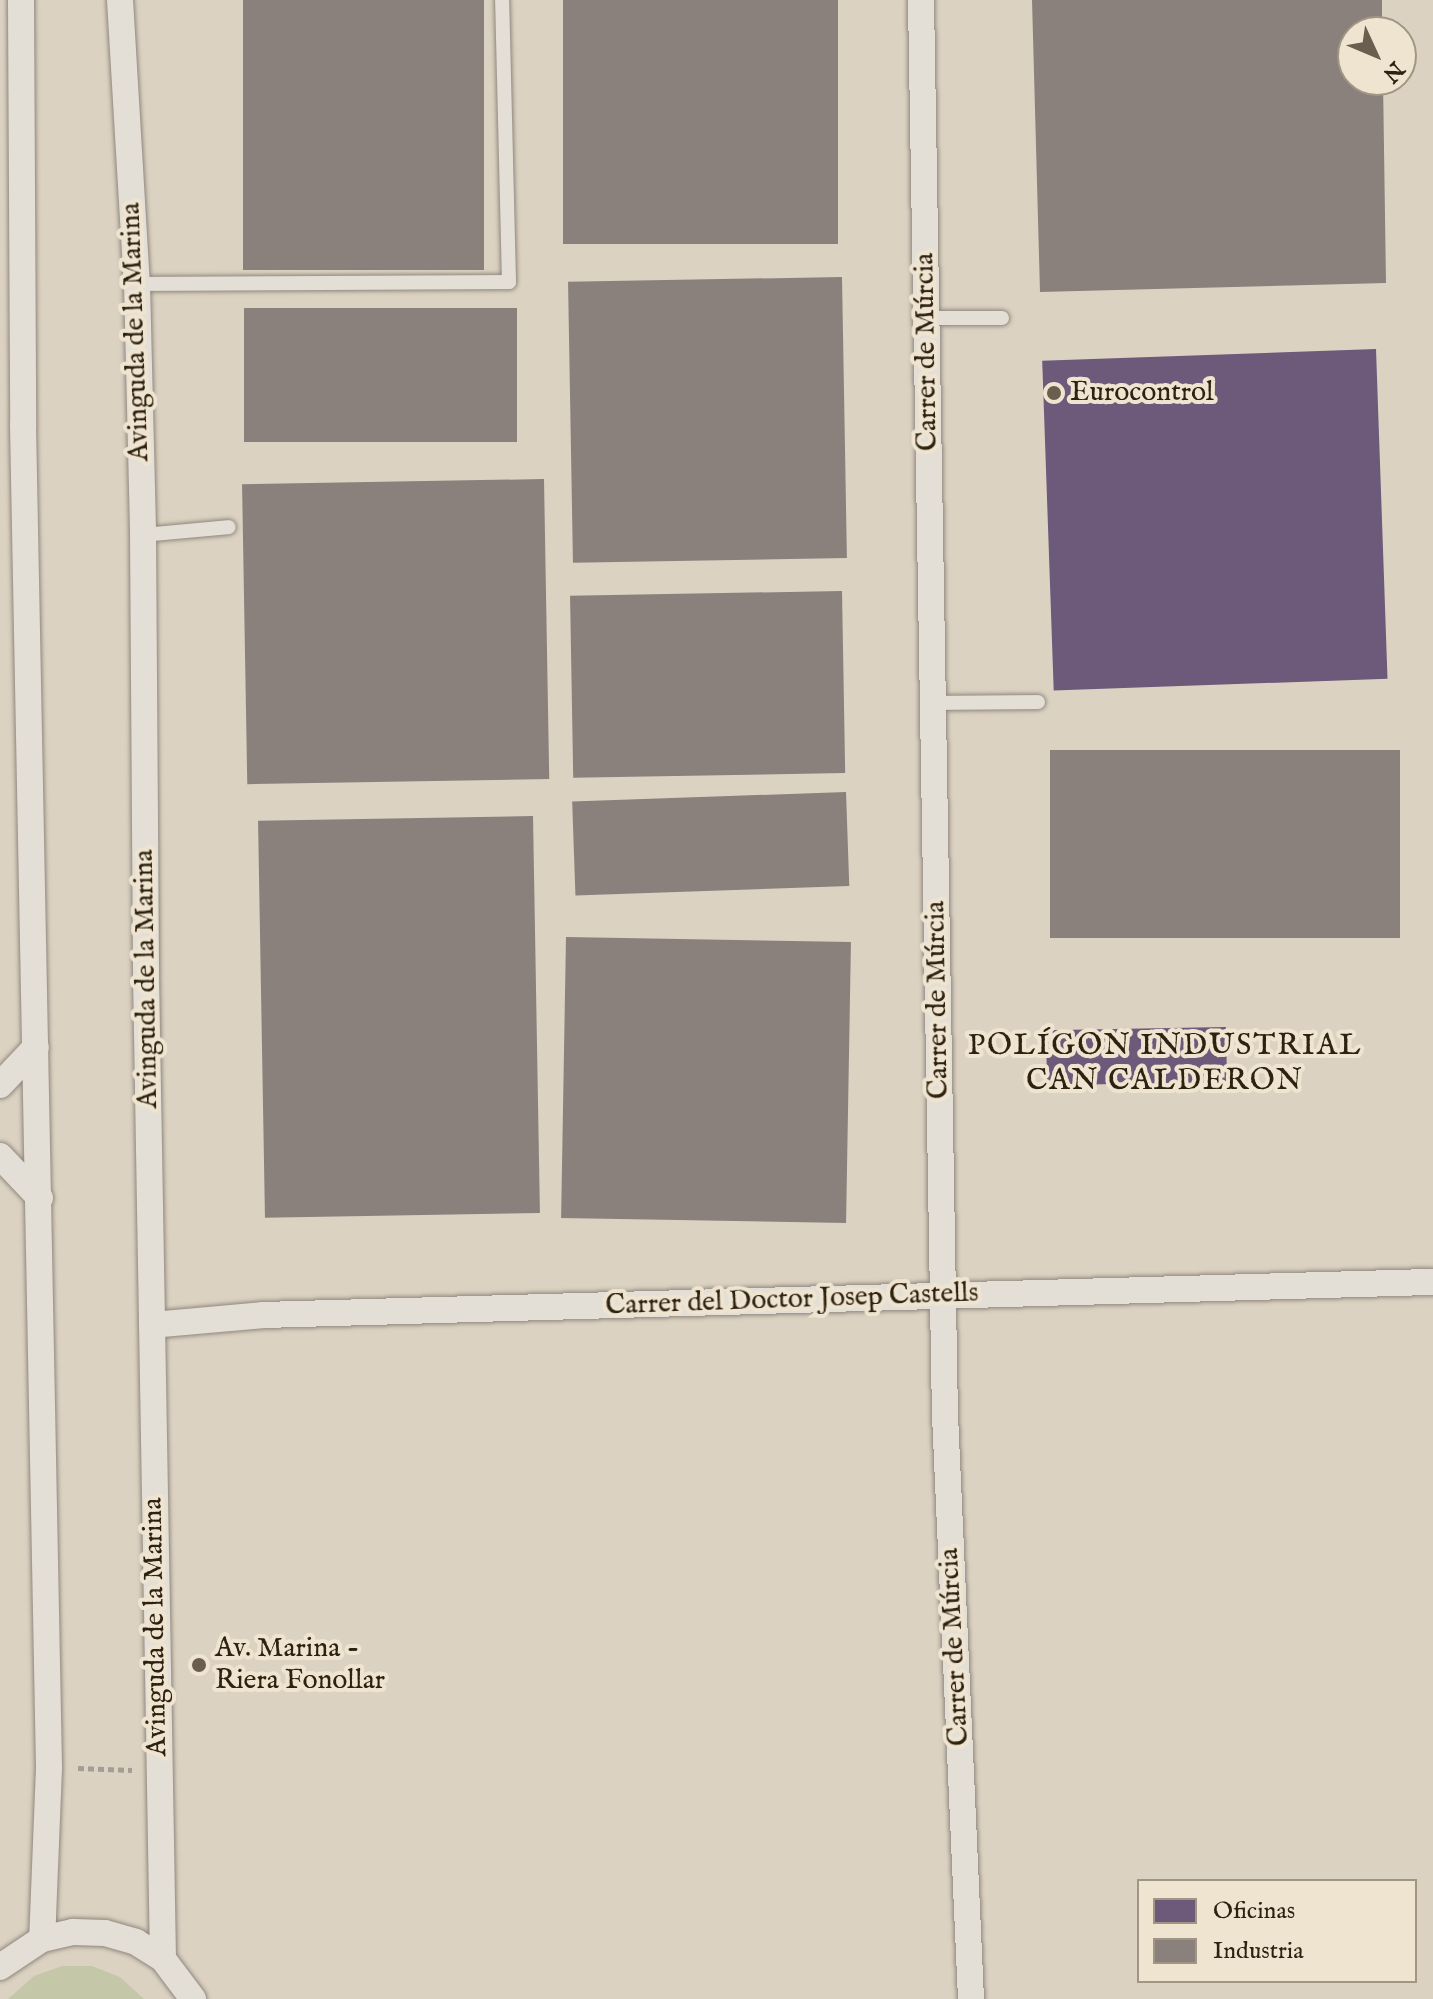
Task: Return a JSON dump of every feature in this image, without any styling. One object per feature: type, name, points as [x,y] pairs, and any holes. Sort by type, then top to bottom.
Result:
[{"type":"street","points":[[21,0],[23,425],[49,1768],[42,1939]]},
{"type":"street","name":"Avinguda de la Marina","points":[[120,0],[137,284],[143,535],[157,1771],[163,1959]]},
{"type":"street","name":"Carrer de Múrcia","points":[[921,0],[945,1415],[971,1999]]},
{"type":"street","points":[[0,300],[22,280]]},
{"type":"street","points":[[0,402],[23,425]]},
{"type":"street","points":[[0,1085],[36,1047]]},
{"type":"street","points":[[0,1156],[40,1198]]},
{"type":"street","name":"Carrer del Doctor Josep Castells","points":[[152,1325],[263,1315],[1433,1282]]},
{"type":"street","points":[[0,1967],[42,1939],[73,1932],[105,1933],[136,1942],[163,1959],[176,1972],[193,1999]]},
{"type":"lane","points":[[137,284],[509,282],[502,0]]},
{"type":"lane","points":[[926,318],[1002,318]]},
{"type":"lane","points":[[143,535],[229,527]]},
{"type":"lane","points":[[933,703],[1038,702]]},
{"type":"path","points":[[49,1768],[157,1771]]},
{"type":"green space","points":[[62,1966],[92,1966],[120,1977],[144,1999],[8,1999],[34,1976]]},
{"type":"building: Oficinas","points":[[1376,349],[1388,679],[1054,690],[1042,361]]},
{"type":"building: Oficinas","points":[[1226,1027],[1227,1082],[1047,1085],[1046,1030]]},
{"type":"building: Industria","points":[[243,0],[484,0],[484,270],[243,270]]},
{"type":"building: Industria","points":[[563,0],[838,0],[838,244],[563,244]]},
{"type":"building: Industria","points":[[1032,0],[1382,0],[1382,16],[1337,16],[1337,96],[1383,96],[1386,283],[1040,292]]},
{"type":"building: Industria","points":[[842,277],[847,558],[573,563],[568,282]]},
{"type":"building: Industria","points":[[244,308],[517,308],[517,442],[244,442]]},
{"type":"building: Industria","points":[[544,479],[549,779],[247,784],[242,484]]},
{"type":"building: Industria","points":[[842,591],[845,773],[573,778],[570,596]]},
{"type":"building: Industria","points":[[1050,750],[1400,750],[1400,938],[1050,938]]},
{"type":"building: Industria","points":[[846,792],[849,886],[575,896],[572,802]]},
{"type":"building: Industria","points":[[533,816],[540,1213],[265,1218],[258,821]]},
{"type":"building: Industria","points":[[566,937],[851,942],[846,1223],[561,1218]]},
{"type":"place","name":"Eurocontrol","points":[[1054,393]]},
{"type":"place","name":"Av. Marina - Riera Fonollar","points":[[199,1665]]},
{"type":"district","name":"POLÍGON INDUSTRIAL CAN CALDERON","points":[[1165,1063]]}]
